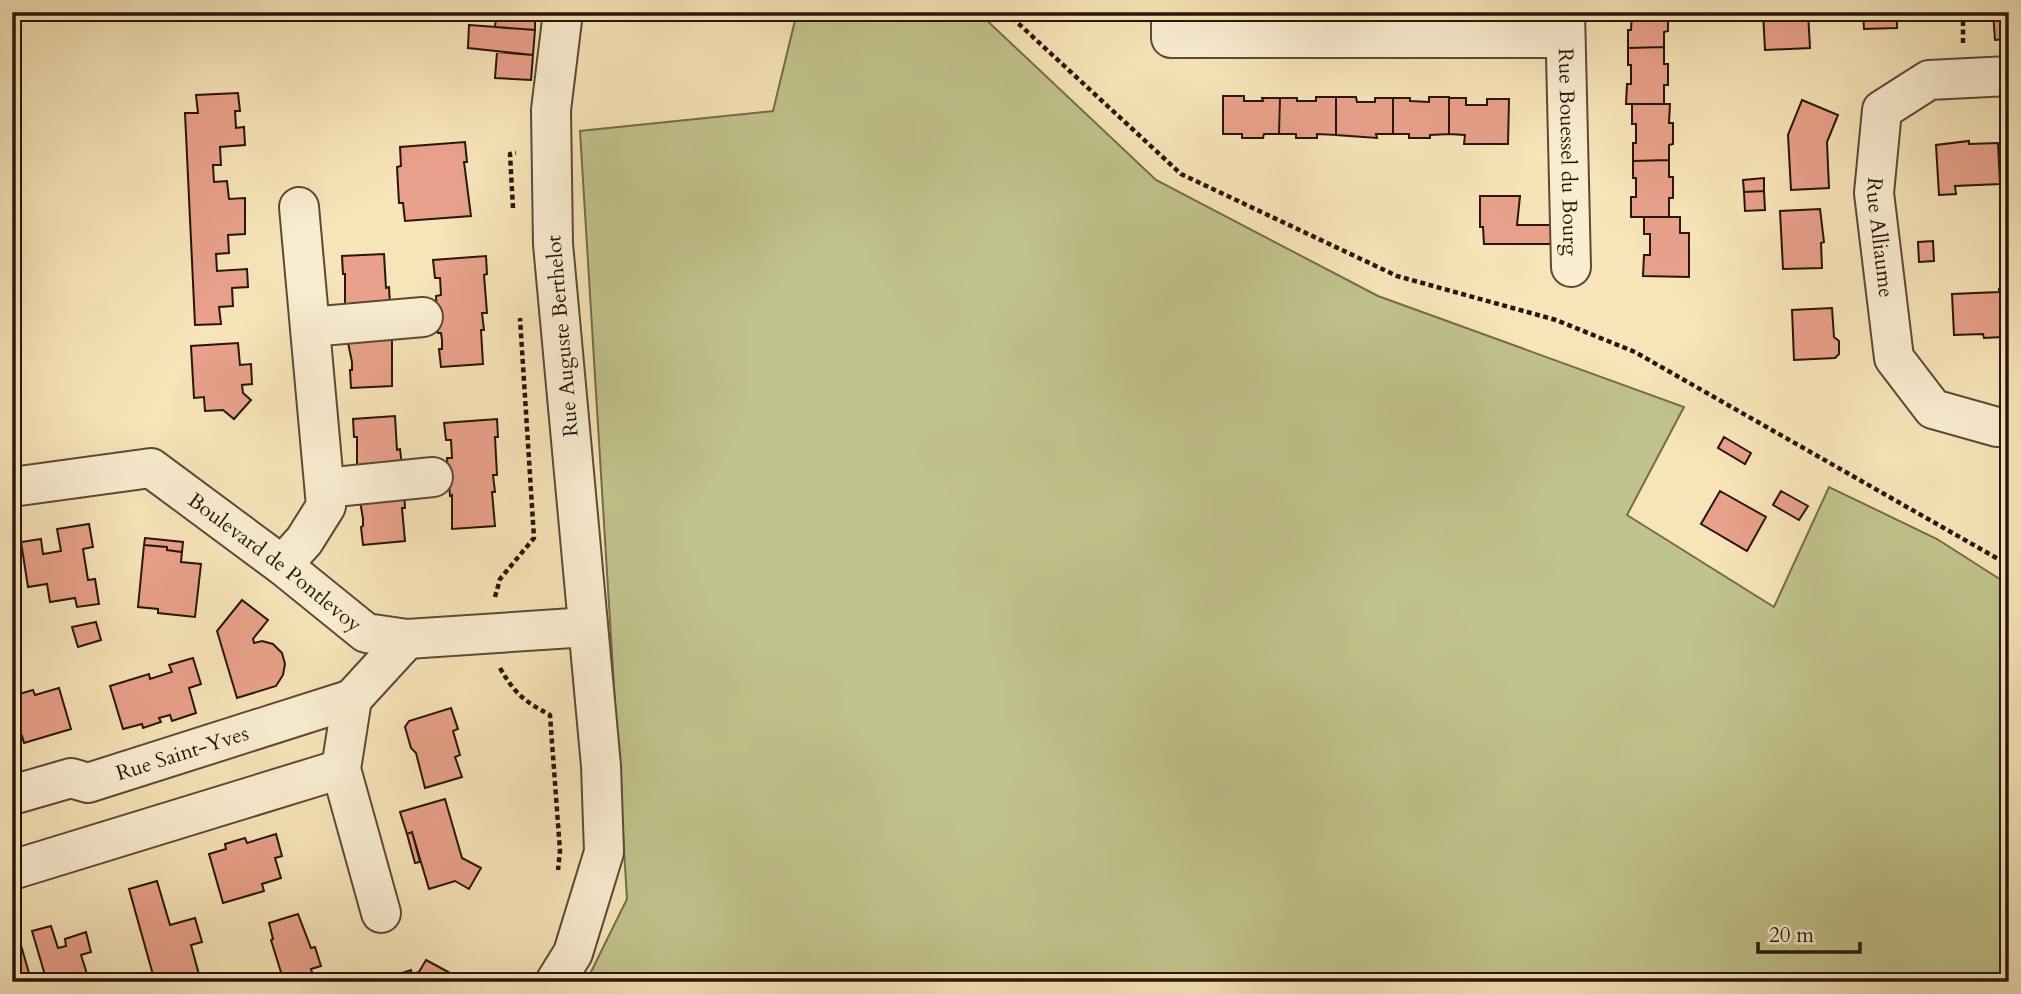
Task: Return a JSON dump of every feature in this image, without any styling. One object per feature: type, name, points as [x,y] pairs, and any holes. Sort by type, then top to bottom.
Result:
[{"type":"street","name":"Rue Auguste Berthelot","points":[[555,982],[573,953],[604,852],[601,766],[553,244],[551,110],[563,12]]},
{"type":"street","name":"Rue Bouessel du Bourg","points":[[1171,12],[1171,38],[1565,25],[1571,267]]},
{"type":"street","name":"Rue Alliaume","points":[[2009,76],[1929,80],[1882,110],[1874,193],[1894,358],[1933,409],[1997,427],[2009,426]]},
{"type":"street","points":[[282,565],[304,541],[326,506],[299,207]]},
{"type":"street","points":[[310,327],[423,317]]},
{"type":"street","name":"Boulevard de Pontlevoy","points":[[12,487],[151,468],[282,565],[366,634],[407,639],[495,633],[589,644]]},
{"type":"street","points":[[325,488],[433,477]]},
{"type":"street","name":"Rue Saint-Yves","points":[[12,795],[71,778],[88,783],[352,699],[407,639]]},
{"type":"street","points":[[352,699],[341,769],[381,913]]},
{"type":"street","points":[[12,870],[341,769]]},
{"type":"path","points":[[1006,12],[1181,174],[1397,276],[1556,320],[1635,352],[2009,567]]},
{"type":"path","points":[[513,209],[510,154],[552,148]]},
{"type":"path","points":[[519,305],[534,538],[500,579],[493,607],[499,666],[512,689],[530,705],[550,715],[560,851],[557,874]]},
{"type":"green space","points":[[797,12],[978,12],[1156,180],[1378,296],[1684,407],[1627,515],[1774,607],[1829,487],[1937,539],[2009,585],[2009,982],[586,982],[627,899],[580,131],[773,111]]},
{"type":"building","points":[[1632,12],[1668,12],[1668,31],[1664,32],[1664,47],[1628,48]]},
{"type":"building","points":[[1763,12],[1808,12],[1810,48],[1765,50]]},
{"type":"building","points":[[1863,12],[1932,12],[1932,18],[1897,19],[1897,28],[1864,29]]},
{"type":"building","points":[[1993,12],[2009,12],[2009,39],[1995,40]]},
{"type":"building","points":[[496,18],[535,21],[535,30],[495,27]]},
{"type":"building","points":[[469,25],[535,30],[533,55],[468,48]]},
{"type":"building","points":[[1664,47],[1664,64],[1668,64],[1668,85],[1664,85],[1664,104],[1626,104],[1627,84],[1631,84],[1628,48]]},
{"type":"building","points":[[497,52],[533,55],[531,80],[495,78]]},
{"type":"building","points":[[238,93],[240,111],[235,111],[236,128],[244,127],[245,145],[220,147],[221,165],[213,165],[214,182],[227,181],[229,199],[245,198],[245,234],[228,235],[229,253],[216,254],[217,271],[247,269],[248,287],[232,288],[233,306],[219,307],[221,324],[195,325],[185,113],[198,113],[196,95]]},
{"type":"building","points":[[1223,96],[1244,96],[1244,101],[1280,98],[1279,134],[1264,134],[1263,138],[1242,138],[1242,134],[1223,134]]},
{"type":"building","points":[[1316,97],[1336,97],[1336,135],[1317,134],[1317,138],[1296,138],[1296,134],[1279,134],[1280,98],[1316,101]]},
{"type":"building","points":[[1336,97],[1356,97],[1357,102],[1393,98],[1393,134],[1376,134],[1377,138],[1336,135]]},
{"type":"building","points":[[1429,97],[1449,97],[1449,134],[1409,138],[1409,134],[1393,134],[1393,98],[1429,102]]},
{"type":"building","points":[[1449,98],[1466,98],[1466,105],[1487,105],[1487,99],[1509,99],[1508,144],[1464,144],[1465,135],[1449,134]]},
{"type":"building","points":[[1802,100],[1838,115],[1827,142],[1829,188],[1791,190],[1788,135]]},
{"type":"building","points":[[1632,104],[1670,104],[1669,123],[1673,123],[1673,144],[1669,145],[1669,160],[1633,161],[1636,124],[1632,124]]},
{"type":"building","points":[[1969,141],[1969,144],[1998,143],[2000,184],[1955,186],[1956,194],[1939,195],[1936,145]]},
{"type":"building","points":[[465,142],[467,162],[464,162],[471,216],[405,221],[403,203],[399,203],[397,167],[401,166],[400,147]]},
{"type":"building","points":[[1669,160],[1669,177],[1673,177],[1673,198],[1669,198],[1669,217],[1631,217],[1631,197],[1636,197],[1633,161]]},
{"type":"building","points":[[1764,178],[1764,191],[1744,192],[1743,180]]},
{"type":"building","points":[[1764,191],[1765,210],[1745,211],[1744,192]]},
{"type":"building","points":[[1480,196],[1520,196],[1517,225],[1551,225],[1551,244],[1484,244],[1483,227],[1480,227]]},
{"type":"building","points":[[1820,209],[1824,242],[1821,243],[1822,268],[1783,269],[1780,211]]},
{"type":"building","points":[[1644,217],[1680,217],[1680,233],[1689,233],[1689,277],[1643,276],[1644,255],[1650,255],[1650,234],[1644,234]]},
{"type":"building","points":[[1933,241],[1934,261],[1919,262],[1918,242]]},
{"type":"building","points":[[384,254],[390,304],[345,307],[342,256]]},
{"type":"building","points":[[486,256],[487,274],[484,275],[487,313],[482,313],[484,330],[481,330],[483,364],[441,367],[439,349],[442,349],[442,340],[441,333],[438,333],[436,296],[441,295],[440,278],[435,278],[433,260]]},
{"type":"building","points":[[1999,289],[2009,289],[2009,332],[2002,333],[2002,337],[1984,338],[1983,334],[1954,335],[1952,294],[1999,292]]},
{"type":"building","points":[[1832,308],[1834,337],[1839,341],[1839,354],[1835,358],[1794,360],[1792,310]]},
{"type":"building","points":[[392,335],[392,386],[351,388],[352,362],[347,338]]},
{"type":"building","points":[[238,343],[240,365],[251,364],[252,384],[242,385],[243,393],[251,400],[234,419],[223,410],[205,411],[204,397],[194,398],[191,346]]},
{"type":"building","points":[[395,416],[397,450],[400,449],[402,466],[357,470],[357,437],[354,437],[353,419]]},
{"type":"building","points":[[497,419],[497,475],[493,475],[495,492],[492,492],[495,526],[452,529],[452,495],[450,496],[447,458],[452,458],[451,440],[446,440],[444,423]]},
{"type":"building","points":[[1724,437],[1751,453],[1745,464],[1718,448]]},
{"type":"building","points":[[404,491],[405,508],[402,508],[405,541],[363,545],[359,494]]},
{"type":"building","points":[[1720,491],[1766,517],[1747,551],[1701,524]]},
{"type":"building","points":[[1781,491],[1808,506],[1799,520],[1773,505]]},
{"type":"building","points":[[89,524],[93,547],[83,549],[88,580],[95,579],[99,604],[77,607],[75,598],[50,602],[47,584],[28,587],[21,542],[41,539],[43,554],[61,551],[57,529]]},
{"type":"building","points":[[145,538],[183,542],[182,552],[167,550],[167,547],[144,545]]},
{"type":"building","points":[[144,545],[167,547],[167,550],[182,552],[181,562],[201,564],[195,617],[158,613],[158,609],[138,607]]},
{"type":"building","points":[[242,600],[268,620],[253,639],[254,643],[262,641],[273,644],[282,653],[285,664],[283,675],[276,686],[237,698],[217,631]]},
{"type":"building","points":[[96,622],[101,640],[78,647],[72,627]]},
{"type":"building","points":[[193,658],[201,684],[189,688],[196,713],[172,721],[170,715],[159,718],[161,722],[143,728],[142,724],[123,729],[110,686],[149,674],[150,679],[172,672],[169,665]]},
{"type":"building","points":[[59,688],[71,729],[24,743],[22,736],[12,739],[12,696],[33,690],[35,695]]},
{"type":"building","points":[[451,708],[458,729],[453,731],[460,755],[455,757],[462,777],[425,788],[416,753],[411,748],[405,727],[409,721]]},
{"type":"building","points":[[445,799],[462,858],[481,868],[469,889],[455,881],[429,889],[412,832],[407,834],[400,812]]},
{"type":"building","points":[[412,832],[420,862],[415,863],[407,834]]},
{"type":"building","points":[[276,834],[282,856],[275,858],[281,878],[262,884],[264,891],[223,903],[209,854],[226,849],[225,844],[245,838],[247,843]]},
{"type":"building","points":[[157,881],[170,925],[195,918],[202,942],[191,945],[201,982],[155,982],[129,889]]},
{"type":"building","points":[[298,914],[311,948],[315,947],[321,966],[311,969],[315,982],[284,982],[271,940],[273,939],[269,923]]},
{"type":"building","points":[[51,926],[58,948],[66,946],[65,939],[86,932],[91,952],[81,955],[87,974],[92,973],[95,982],[47,982],[32,931]]},
{"type":"building","points":[[18,935],[29,973],[12,978],[12,936]]},
{"type":"building","points":[[426,960],[450,973],[445,982],[390,982],[394,981],[393,976],[411,970],[412,974],[419,972]]}]
